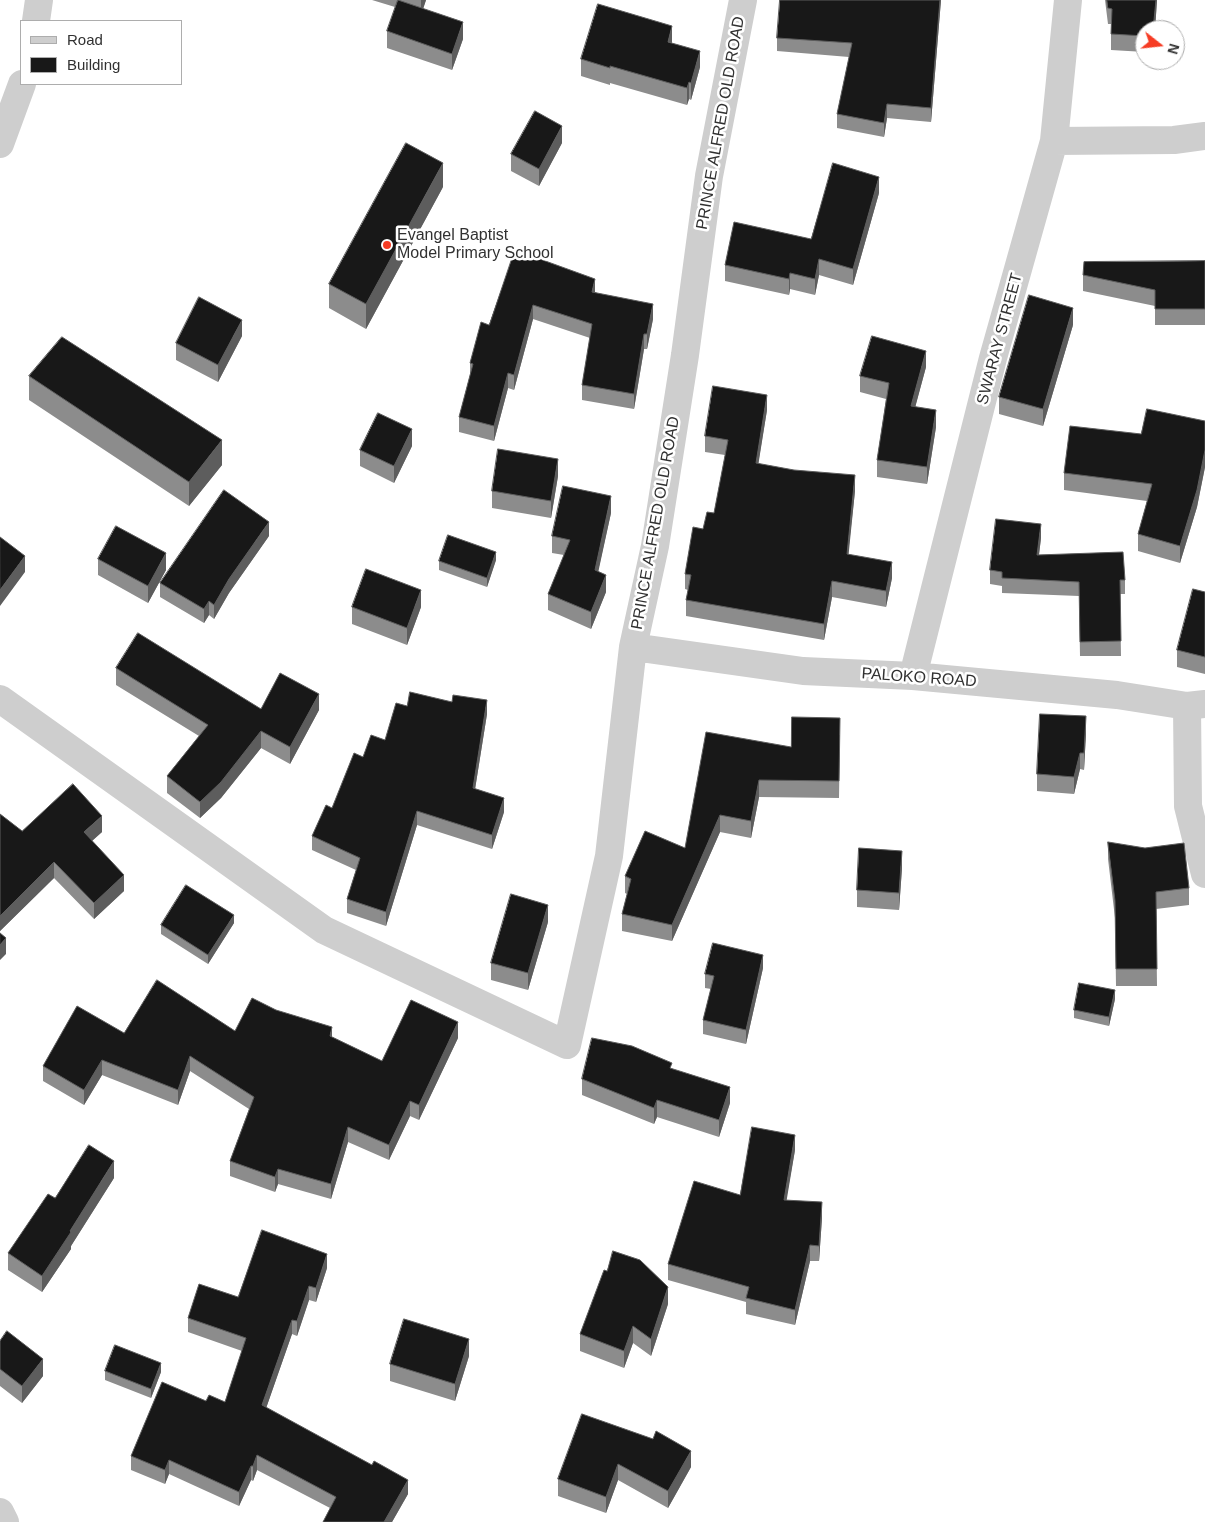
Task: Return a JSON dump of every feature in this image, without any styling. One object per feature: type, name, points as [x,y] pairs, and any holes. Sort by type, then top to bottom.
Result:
[{"type":"street","points":[[36,20],[39,0]]},
{"type":"street","name":"PRINCE ALFRED OLD ROAD","points":[[0,699],[324,930],[567,1045],[609,856],[633,647],[655,546],[685,355],[709,176],[743,0]]},
{"type":"street","name":"SWARAY STREET","points":[[913,676],[993,358],[1054,141],[1068,0]]},
{"type":"street","points":[[0,144],[22,85]]},
{"type":"street","points":[[1054,141],[1174,140],[1205,136]]},
{"type":"street","name":"PALOKO ROAD","points":[[633,647],[803,670],[913,676],[1117,695],[1196,705]]},
{"type":"street","points":[[1196,705],[1188,806],[1205,874]]},
{"type":"street","points":[[0,1512],[5,1522]]},
{"type":"building","points":[[398,0],[463,22],[452,54],[387,31]]},
{"type":"building","points":[[780,0],[940,0],[931,108],[887,104],[884,123],[837,114],[852,43],[777,38]]},
{"type":"building","points":[[1107,0],[1156,0],[1154,20],[1135,20],[1135,35],[1111,34],[1112,9],[1108,8]]},
{"type":"building","points":[[598,4],[672,26],[668,42],[700,51],[691,83],[689,82],[687,88],[581,59]]},
{"type":"building","points":[[535,111],[562,126],[539,169],[511,154]]},
{"type":"building","name":"Evangel Baptist Model Primary School","points":[[406,143],[443,163],[366,304],[329,284]]},
{"type":"building","points":[[833,163],[879,177],[853,269],[819,259],[815,279],[790,273],[789,279],[725,265],[734,222],[811,239]]},
{"type":"building","points":[[515,250],[595,279],[592,292],[653,304],[647,334],[644,334],[634,394],[582,385],[592,324],[533,305],[514,375],[508,373],[494,426],[459,417],[473,364],[470,363],[481,322],[489,325]]},
{"type":"building","points":[[1205,261],[1205,309],[1155,309],[1155,290],[1083,275],[1084,262]]},
{"type":"building","points":[[1029,295],[1073,308],[1043,409],[999,397]]},
{"type":"building","points":[[199,297],[242,320],[218,365],[176,343]]},
{"type":"building","points":[[872,336],[926,351],[911,406],[936,410],[927,467],[877,460],[889,383],[860,376]]},
{"type":"building","points":[[62,337],[222,440],[189,482],[29,376]]},
{"type":"building","points":[[713,386],[767,395],[756,463],[794,470],[855,475],[847,554],[892,562],[886,591],[832,581],[824,624],[686,600],[691,575],[685,574],[693,527],[703,529],[707,512],[714,513],[728,440],[705,436]]},
{"type":"building","points":[[1147,409],[1205,421],[1205,450],[1197,490],[1180,546],[1138,534],[1152,484],[1064,473],[1070,426],[1141,434]]},
{"type":"building","points":[[378,413],[412,429],[394,466],[360,450]]},
{"type":"building","points":[[498,449],[558,459],[551,501],[492,491]]},
{"type":"building","points":[[563,486],[611,496],[595,570],[606,575],[591,612],[548,594],[570,540],[552,536]]},
{"type":"building","points":[[224,490],[269,522],[229,579],[214,605],[209,601],[204,609],[160,583]]},
{"type":"building","points":[[996,519],[1041,524],[1037,555],[1123,552],[1125,580],[1120,580],[1121,641],[1080,642],[1079,582],[1002,578],[1002,572],[990,570]]},
{"type":"building","points":[[116,526],[166,553],[148,586],[98,559]]},
{"type":"building","points":[[448,535],[496,552],[487,578],[439,561]]},
{"type":"building","points":[[0,537],[25,556],[0,590]]},
{"type":"building","points":[[366,569],[421,590],[407,628],[352,607]]},
{"type":"building","points":[[1193,589],[1205,592],[1205,657],[1177,650]]},
{"type":"building","points":[[138,633],[261,709],[280,673],[319,694],[290,747],[261,731],[221,782],[200,802],[167,776],[208,725],[116,668]]},
{"type":"building","points":[[410,692],[452,702],[453,695],[487,700],[473,788],[504,798],[492,835],[417,811],[386,912],[347,899],[360,858],[312,836],[326,805],[332,808],[354,753],[363,757],[371,735],[385,740],[396,703],[407,706]]},
{"type":"building","points":[[1040,714],[1086,716],[1084,753],[1080,753],[1074,777],[1037,774]]},
{"type":"building","points":[[792,717],[840,718],[839,781],[759,780],[751,821],[720,815],[672,925],[622,914],[631,879],[625,876],[645,831],[685,848],[706,732],[791,747]]},
{"type":"building","points":[[73,784],[102,816],[84,832],[124,875],[94,903],[54,862],[0,916],[0,814],[22,831]]},
{"type":"building","points":[[1108,842],[1145,848],[1184,843],[1189,888],[1156,892],[1157,969],[1116,969],[1115,901]]},
{"type":"building","points":[[859,848],[902,851],[899,893],[857,890]]},
{"type":"building","points":[[186,885],[234,915],[208,955],[161,925]]},
{"type":"building","points":[[511,894],[548,905],[528,973],[491,963]]},
{"type":"building","points":[[0,933],[6,938],[0,945]]},
{"type":"building","points":[[713,943],[763,955],[746,1030],[703,1020],[714,976],[705,974]]},
{"type":"building","points":[[157,980],[235,1031],[252,998],[276,1010],[332,1027],[330,1036],[382,1061],[411,1000],[458,1022],[419,1105],[410,1101],[389,1145],[348,1127],[331,1184],[278,1169],[275,1177],[230,1161],[254,1097],[190,1056],[178,1090],[102,1060],[84,1090],[43,1066],[77,1006],[124,1033]]},
{"type":"building","points":[[1079,983],[1115,990],[1109,1017],[1074,1010]]},
{"type":"building","points":[[592,1038],[632,1046],[672,1063],[670,1068],[730,1087],[719,1120],[657,1100],[654,1108],[582,1079]]},
{"type":"building","points":[[752,1127],[795,1135],[784,1200],[822,1202],[819,1246],[810,1245],[795,1310],[746,1298],[749,1287],[668,1264],[694,1181],[740,1195]]},
{"type":"building","points":[[89,1145],[114,1161],[42,1276],[8,1253],[48,1194],[55,1198]]},
{"type":"building","points":[[262,1230],[327,1254],[316,1288],[309,1286],[297,1321],[292,1320],[262,1405],[372,1465],[374,1461],[408,1480],[384,1522],[323,1522],[336,1497],[257,1455],[239,1492],[169,1460],[165,1470],[131,1456],[162,1382],[206,1401],[209,1395],[225,1402],[246,1338],[188,1318],[199,1284],[238,1297]]},
{"type":"building","points":[[613,1251],[640,1260],[668,1287],[651,1339],[633,1326],[624,1351],[580,1334],[604,1270],[607,1271]]},
{"type":"building","points":[[404,1319],[469,1339],[455,1384],[390,1364]]},
{"type":"building","points":[[7,1331],[43,1359],[22,1386],[0,1369],[0,1341]]},
{"type":"building","points":[[115,1345],[161,1363],[151,1389],[105,1371]]},
{"type":"building","points":[[582,1414],[653,1439],[656,1431],[691,1451],[668,1491],[618,1464],[606,1497],[558,1479]]},
{"type":"place","name":"Evangel Baptist Model Primary School","points":[[387,245]]}]
